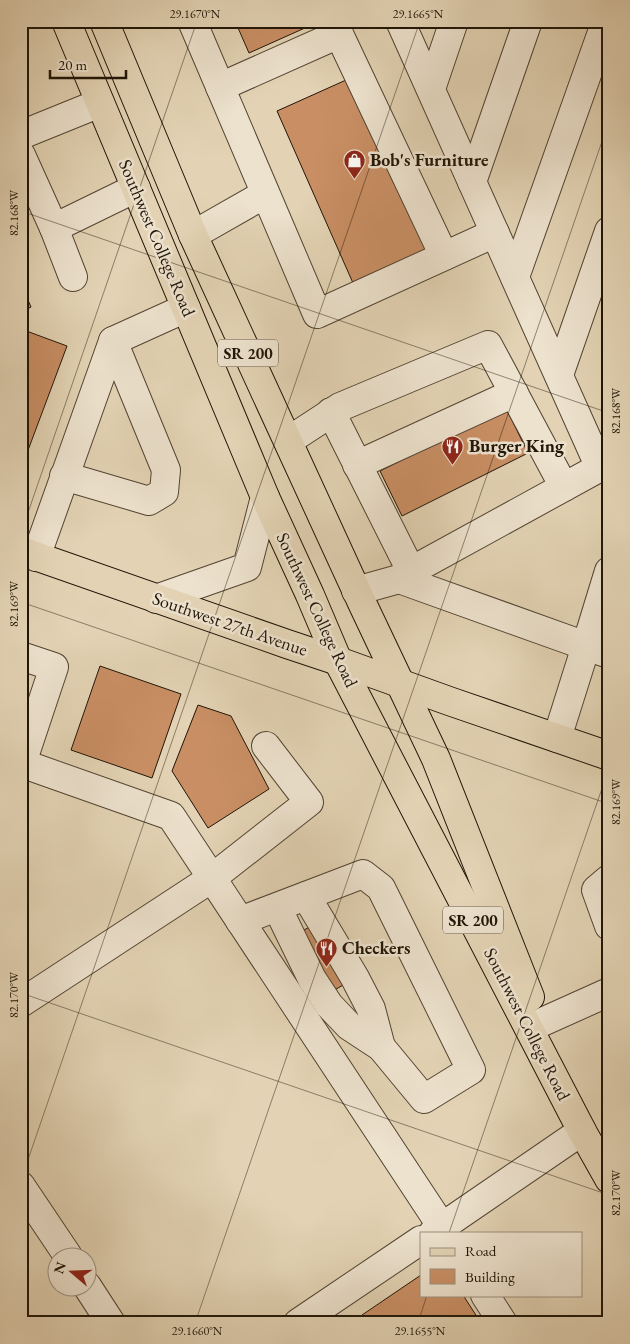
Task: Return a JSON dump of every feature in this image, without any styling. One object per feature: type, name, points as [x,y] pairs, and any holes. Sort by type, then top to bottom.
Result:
[{"type":"main road","name":"Southwest College Road","points":[[66,21],[265,498],[338,661],[582,1131],[609,1179]]},
{"type":"main road","name":"Southwest College Road","points":[[104,21],[194,235],[356,591],[436,760],[540,1023],[609,1146]]},
{"type":"main road","name":"Southwest 27th Avenue","points":[[28,554],[609,756]]},
{"type":"lane","points":[[192,21],[317,314],[495,233]]},
{"type":"lane","points":[[400,21],[597,460],[608,462]]},
{"type":"lane","points":[[431,90],[454,21]]},
{"type":"lane","points":[[472,182],[528,21]]},
{"type":"lane","points":[[515,277],[606,21]]},
{"type":"lane","points":[[220,87],[336,27],[444,256]]},
{"type":"lane","points":[[21,135],[100,103]]},
{"type":"lane","points":[[21,155],[54,228],[73,277]]},
{"type":"lane","points":[[54,228],[136,188]]},
{"type":"lane","points":[[194,235],[265,194]]},
{"type":"lane","points":[[559,374],[609,231]]},
{"type":"lane","points":[[28,554],[64,476],[113,342],[186,308]]},
{"type":"lane","points":[[64,476],[149,500],[164,492],[166,470],[113,342]]},
{"type":"lane","points":[[288,441],[331,412],[488,345],[564,487]]},
{"type":"lane","points":[[358,465],[514,394]]},
{"type":"lane","points":[[331,412],[358,465],[405,575],[597,650]]},
{"type":"lane","points":[[356,591],[405,575],[608,462]]},
{"type":"lane","points":[[156,599],[247,568],[265,498]]},
{"type":"lane","points":[[557,738],[597,650],[609,571]]},
{"type":"lane","points":[[21,656],[54,667],[22,763],[171,816],[240,921],[434,1232]]},
{"type":"lane","points":[[21,1004],[212,878],[309,802],[266,746]]},
{"type":"lane","points":[[240,921],[363,874],[381,888],[471,1070],[424,1099],[381,1047],[349,1026],[329,1006],[312,979],[278,907]]},
{"type":"lane","points":[[609,880],[596,890],[609,926]]},
{"type":"lane","points":[[306,896],[371,1009],[381,1047]]},
{"type":"lane","points":[[540,1023],[609,992]]},
{"type":"lane","points":[[436,1232],[582,1131]]},
{"type":"lane","points":[[21,1186],[61,1246]]},
{"type":"lane","points":[[298,1323],[420,1243]]},
{"type":"lane","points":[[93,1296],[111,1323]]},
{"type":"lane","points":[[486,1296],[503,1323]]},
{"type":"building","points":[[235,21],[315,21],[316,23],[249,53]]},
{"type":"building","name":"Bob's Furniture","points":[[355,76],[431,248],[353,283],[277,111]]},
{"type":"building","points":[[21,284],[31,307],[21,312]]},
{"type":"building","points":[[21,329],[67,346],[21,469]]},
{"type":"building","points":[[506,408],[528,453],[402,516],[380,471]]},
{"type":"building","points":[[100,666],[181,694],[152,778],[71,750]]},
{"type":"building","points":[[198,705],[231,716],[269,789],[208,828],[172,771]]},
{"type":"building","name":"Checkers","points":[[311,926],[345,984],[331,992],[297,934]]},
{"type":"building","points":[[420,1276],[420,1296],[464,1296],[481,1323],[367,1323],[362,1315]]},
{"type":"place","name":"Bob's Furniture","points":[[354,179]]},
{"type":"place","name":"Burger King","points":[[453,465]]},
{"type":"place","name":"Checkers","points":[[326,967]]}]
